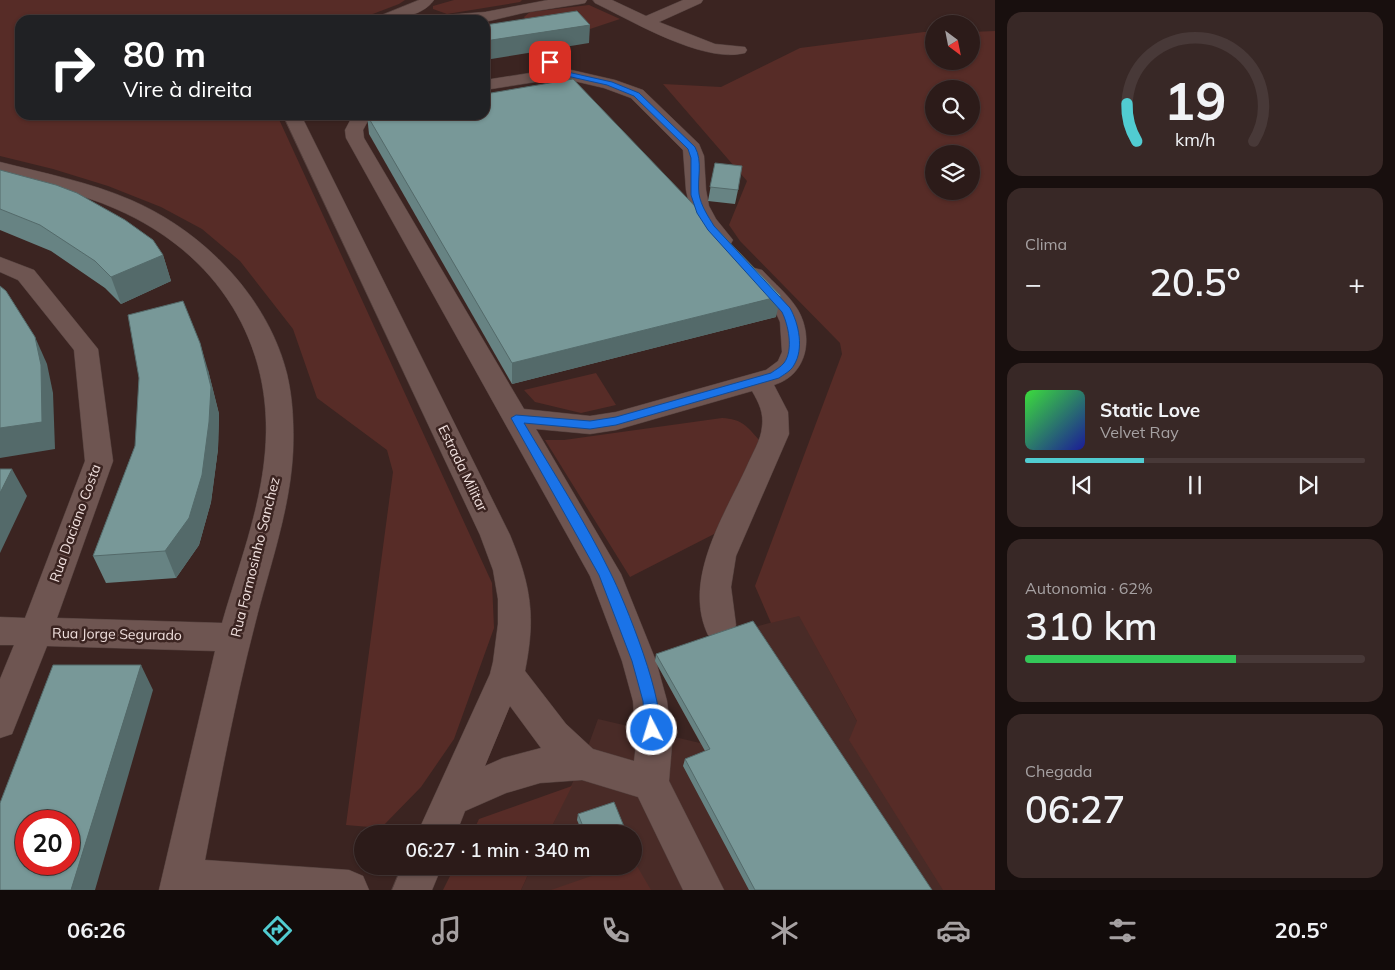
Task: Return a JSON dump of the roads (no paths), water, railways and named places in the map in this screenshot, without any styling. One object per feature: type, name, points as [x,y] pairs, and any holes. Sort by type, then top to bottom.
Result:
[{"type":"street","points":[[490,16],[580,0]]},
{"type":"street","points":[[600,0],[682,38],[713,49],[739,50]]},
{"type":"street","points":[[646,22],[696,0]]},
{"type":"street","points":[[425,2],[423,8],[425,12],[432,15]]},
{"type":"street","points":[[394,15],[425,2]]},
{"type":"street","points":[[540,51],[561,73]]},
{"type":"street","points":[[490,83],[520,71],[561,73],[630,90],[637,94],[692,148],[695,158],[697,203],[711,228],[786,310],[792,322],[794,352],[789,365],[775,376],[616,421],[598,424],[556,423],[516,418]]},
{"type":"street","name":"Estrada Militar","points":[[294,120],[495,535],[510,574],[515,631],[513,653],[507,674],[440,825]]},
{"type":"street","points":[[359,120],[354,130],[355,138],[605,574],[639,661],[650,701],[654,745],[650,783],[704,890]]},
{"type":"street","name":"Rua Formosinho Sanchez","points":[[0,168],[57,182],[128,206],[185,240],[224,275],[246,305],[261,334],[277,384],[280,420],[279,453],[271,501],[235,636],[180,884]]},
{"type":"street","name":"Rua Daciano Costa","points":[[0,264],[26,275],[86,349],[99,461],[36,632],[0,722]]},
{"type":"street","points":[[720,625],[715,587],[721,556],[776,434],[778,419],[775,406],[758,381]]},
{"type":"street","name":"Rua Jorge Segurado","points":[[0,632],[235,636]]},
{"type":"street","points":[[507,674],[553,736],[582,763]]},
{"type":"street","points":[[452,798],[503,776],[540,766],[582,763],[650,783]]},
{"type":"street","points":[[412,890],[418,875]]},
{"type":"street","points":[[180,884],[349,890]]}]
